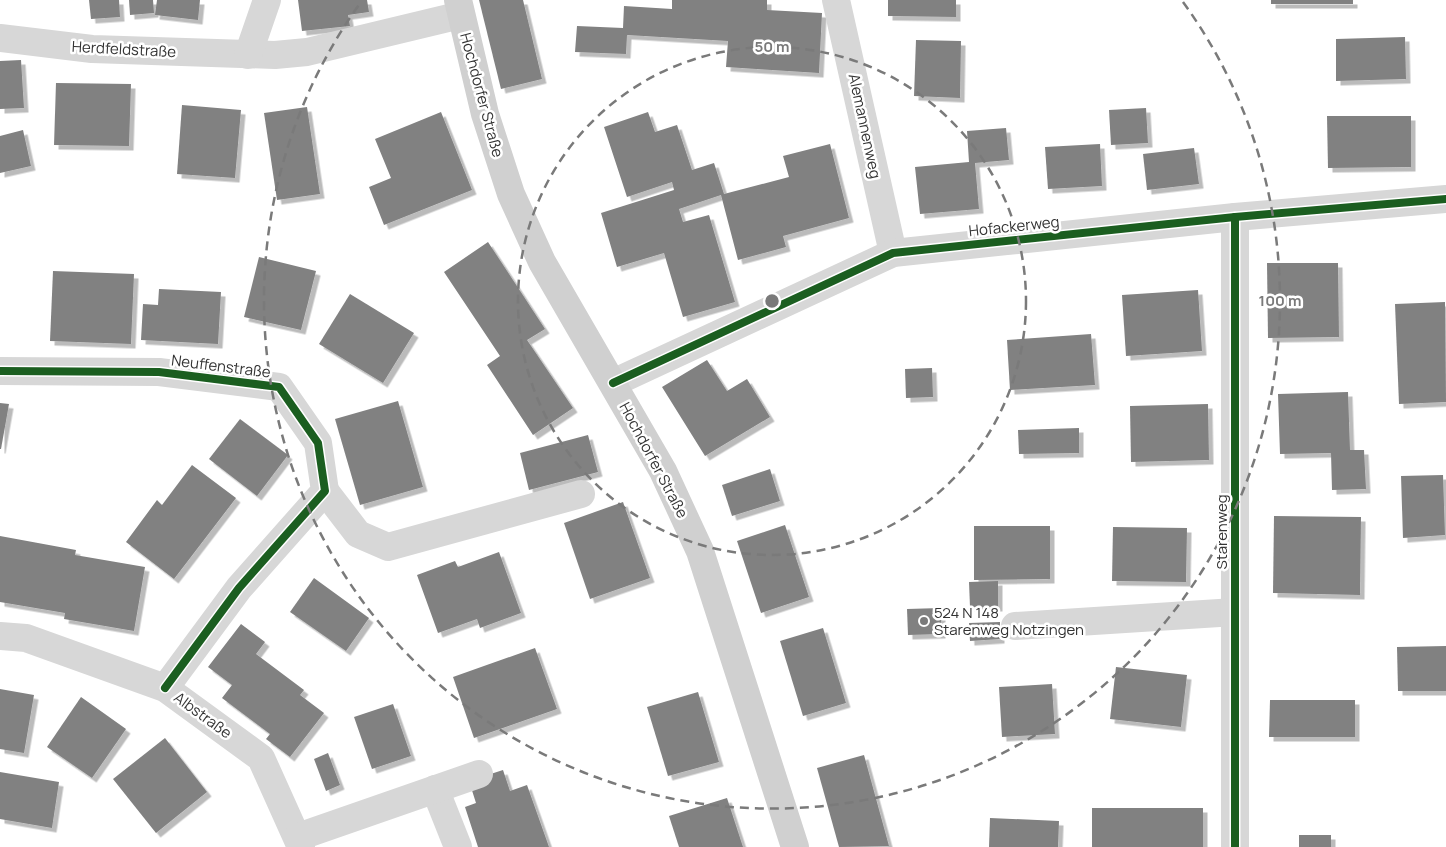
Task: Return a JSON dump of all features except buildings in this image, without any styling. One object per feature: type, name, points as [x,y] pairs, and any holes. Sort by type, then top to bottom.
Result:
[{"type":"main road","name":"Hochdorfer Straße","points":[[460,8],[485,114],[511,194],[542,262],[663,471],[700,550],[795,847]]},
{"type":"street","points":[[248,55],[267,0]]},
{"type":"street","name":"Alemannenweg","points":[[836,0],[893,253]]},
{"type":"street","name":"Herdfeldstraße","points":[[0,38],[92,49],[248,55],[307,52],[460,8]]},
{"type":"street","name":"Hofackerweg","points":[[612,383],[893,253],[1235,217],[1446,199]]},
{"type":"street","name":"Starenweg","points":[[1235,217],[1235,847]]},
{"type":"street","name":"Neuffenstraße","points":[[0,370],[158,372],[279,387],[318,443],[325,491],[358,534],[388,547],[581,494]]},
{"type":"street","points":[[165,688],[239,588],[325,491]]},
{"type":"street","points":[[1015,626],[1235,612]]},
{"type":"street","name":"Albstraße","points":[[0,636],[26,638],[165,688],[262,758],[299,842],[435,789],[479,774]]},
{"type":"street","points":[[435,789],[458,847]]},
{"type":"cycle path","points":[[613,383],[893,253],[1235,217],[1446,199]]},
{"type":"cycle path","points":[[1235,217],[1235,847]]},
{"type":"cycle path","points":[[0,371],[159,372],[279,387],[318,443],[325,491],[239,588],[165,688]]},
{"type":"place","name":"524 N 148 Starenweg Notzingen","points":[[924,621]]}]
